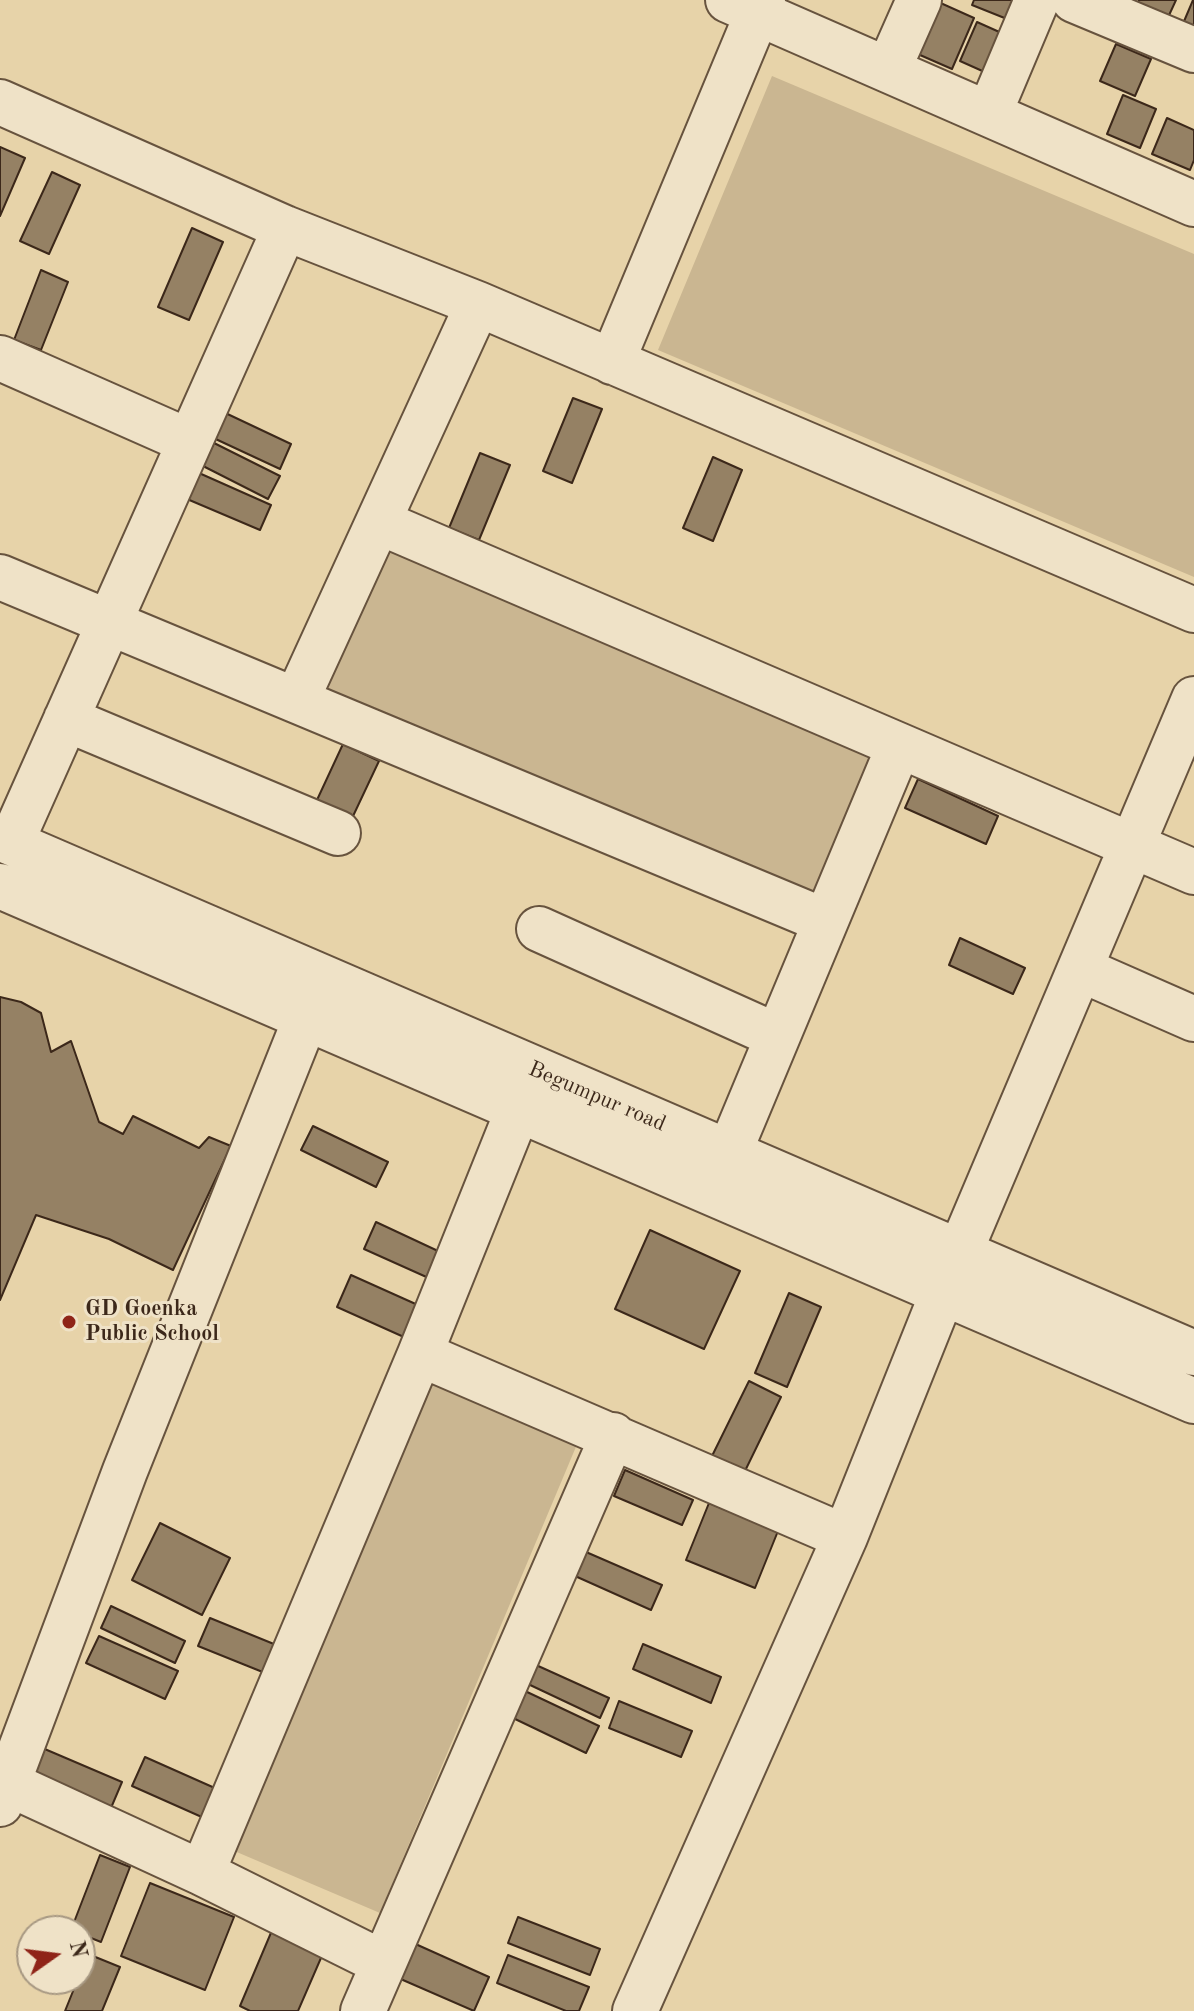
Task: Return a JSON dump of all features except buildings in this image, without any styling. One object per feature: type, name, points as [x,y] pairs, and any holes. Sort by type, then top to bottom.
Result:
[{"type":"street","points":[[888,70],[919,0]]},
{"type":"street","points":[[989,114],[1037,0]]},
{"type":"street","points":[[1074,0],[1194,50]]},
{"type":"street","points":[[612,362],[750,4],[888,70],[1194,204]]},
{"type":"street","points":[[0,102],[285,228],[478,304],[1194,610]]},
{"type":"street","points":[[5,841],[66,719],[285,228]]},
{"type":"street","points":[[297,699],[478,304]]},
{"type":"street","points":[[0,358],[188,441]]},
{"type":"street","points":[[379,522],[1194,872]]},
{"type":"street","points":[[0,577],[825,921]]},
{"type":"street","points":[[635,2011],[845,1537],[951,1273],[1194,699]]},
{"type":"street","points":[[66,719],[338,833]]},
{"type":"street","points":[[729,1153],[899,746]]},
{"type":"street","name":"Begumpur road","points":[[5,841],[729,1153],[1194,1401]]},
{"type":"street","name":"Begumpur road","points":[[0,886],[518,1110],[951,1273],[1194,1353]]},
{"type":"street","points":[[539,929],[777,1036]]},
{"type":"street","points":[[1080,969],[1194,1019]]},
{"type":"street","points":[[321,978],[125,1471],[5,1794],[202,1873],[383,1963]]},
{"type":"street","points":[[202,1873],[420,1354],[518,1110]]},
{"type":"street","points":[[420,1354],[845,1537]]},
{"type":"street","points":[[363,2011],[613,1435]]},
{"type":"shaded area","points":[[772,76],[1194,254],[1194,577],[658,350]]},
{"type":"shaded area","points":[[382,548],[872,758],[813,897],[323,687]]},
{"type":"shaded area","points":[[430,1380],[578,1442],[380,1913],[232,1850]]},
{"type":"place","name":"GD Goenka Public School","points":[[69,1322]]}]
